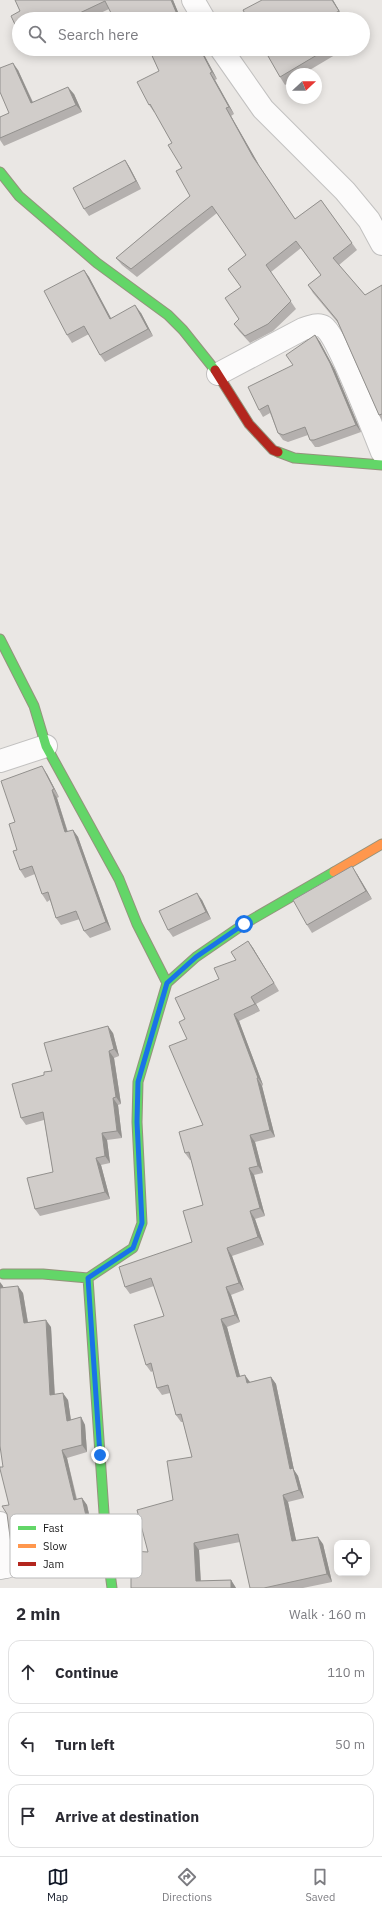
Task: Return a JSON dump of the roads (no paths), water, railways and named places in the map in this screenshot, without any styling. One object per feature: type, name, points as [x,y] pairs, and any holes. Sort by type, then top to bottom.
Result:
[{"type":"street","points":[[193,0],[200,12]]},
{"type":"street","points":[[226,56],[263,109],[344,191],[369,220],[382,244]]},
{"type":"street","points":[[0,172],[19,196],[97,263],[168,315],[184,330],[218,374],[249,424],[273,450],[294,458],[382,465]]},
{"type":"street","points":[[218,374],[303,329],[317,325],[323,326],[328,331],[340,353],[382,452]]},
{"type":"street","points":[[0,640],[34,706],[46,746],[120,879],[137,924],[167,983]]},
{"type":"street","points":[[0,761],[46,746]]},
{"type":"street","points":[[4,1274],[42,1274],[88,1278],[133,1248],[142,1223],[137,1122],[138,1082],[167,983],[196,957],[244,924],[382,844]]},
{"type":"street","points":[[88,1278],[104,1514]]},
{"type":"street","points":[[0,1523],[3,1568]]},
{"type":"street","points":[[111,1578],[112,1588]]}]
